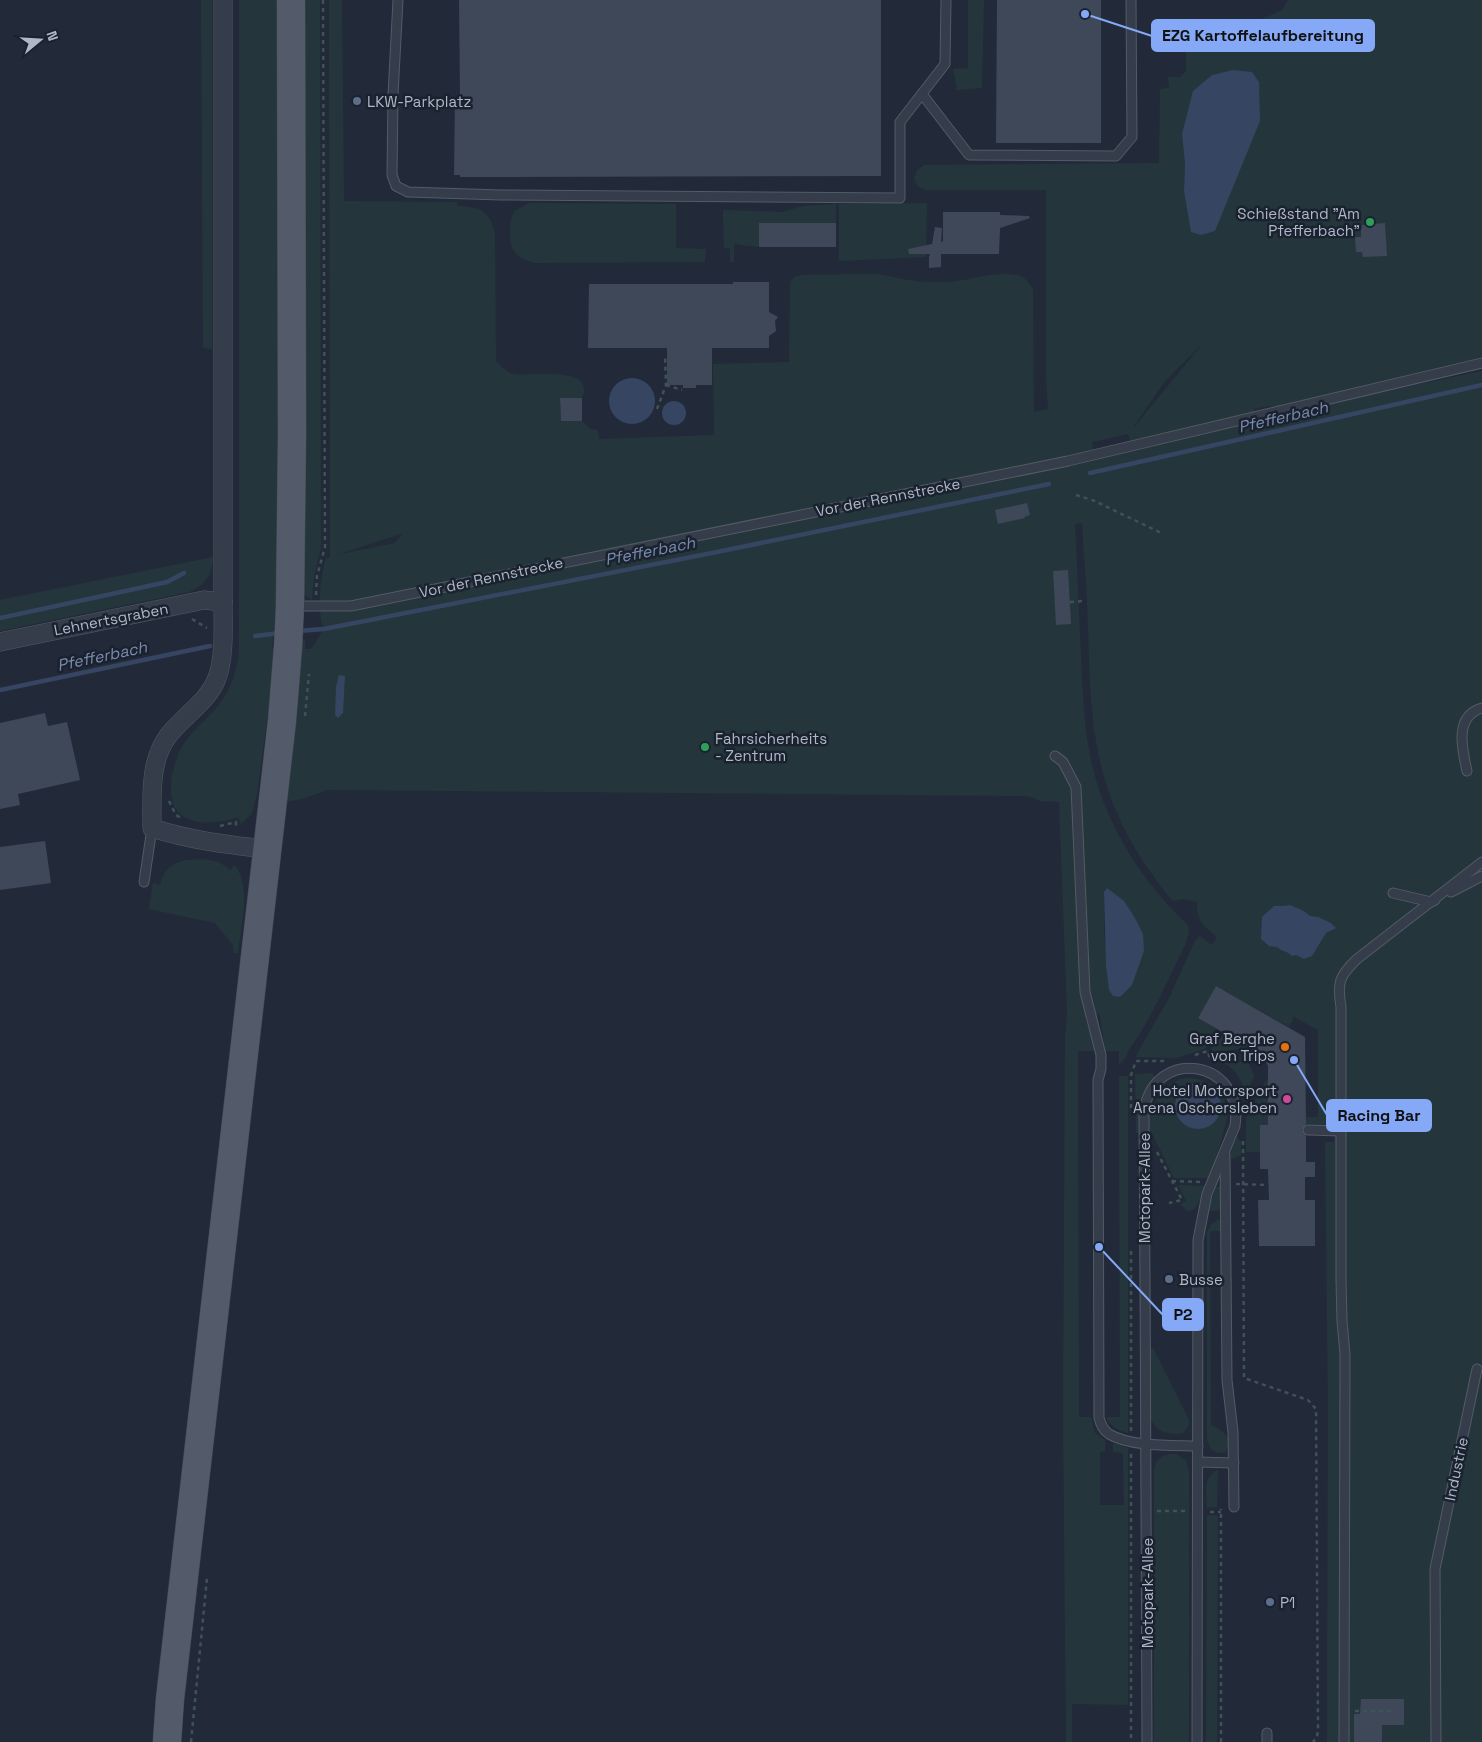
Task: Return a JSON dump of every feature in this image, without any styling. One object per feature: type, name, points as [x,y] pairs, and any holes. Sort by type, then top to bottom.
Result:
[{"type":"main road","points":[[167,1742],[267,849],[296,621],[292,435],[291,0]]},
{"type":"street","points":[[223,0],[223,602],[221,662],[217,678],[202,701],[167,737],[160,752],[152,791],[152,828],[190,838],[267,849]]},
{"type":"street","name":"Lehnertsgraben","points":[[0,642],[204,600],[223,602]]},
{"type":"lane","points":[[398,0],[393,95],[392,175],[396,186],[408,192],[501,195],[900,198],[900,122],[945,64],[946,0]]},
{"type":"lane","points":[[922,94],[969,155],[1116,156],[1132,137],[1131,0]]},
{"type":"lane","name":"Vor der Rennstrecke","points":[[296,621],[351,606],[1068,460],[1482,363]]},
{"type":"lane","points":[[1467,772],[1462,748],[1464,722],[1472,711],[1482,708]]},
{"type":"lane","points":[[1055,756],[1063,762],[1076,787],[1085,992],[1101,1056],[1101,1069],[1098,1080],[1099,1418],[1103,1428],[1108,1433],[1122,1439],[1146,1443],[1198,1446]]},
{"type":"lane","points":[[144,882],[152,828]]},
{"type":"lane","points":[[1344,1742],[1345,1364],[1342,1321],[1341,1007],[1339,981],[1345,970],[1357,959],[1482,862]]},
{"type":"lane","points":[[1393,893],[1431,902],[1482,876]]},
{"type":"lane","name":"Motopark-Allee","points":[[1147,1742],[1147,1511],[1144,1355],[1145,1104],[1157,1082],[1168,1073],[1188,1068],[1200,1069],[1214,1075],[1225,1084],[1236,1106],[1235,1126],[1207,1194],[1198,1240],[1197,1742]]},
{"type":"lane","points":[[1308,1130],[1341,1131]]},
{"type":"lane","points":[[1225,1153],[1227,1380],[1234,1432],[1234,1507]]},
{"type":"lane","name":"Industrie","points":[[1436,1742],[1435,1569],[1477,1368]]},
{"type":"lane","points":[[1198,1462],[1234,1463]]},
{"type":"path","points":[[296,621],[317,576],[325,547],[323,0]]},
{"type":"path","points":[[657,409],[666,385],[665,356]]},
{"type":"path","points":[[666,385],[682,390]]},
{"type":"path","points":[[1076,495],[1096,501],[1163,534]]},
{"type":"path","points":[[1070,602],[1083,601]]},
{"type":"path","points":[[1144,1138],[1151,1139],[1182,1200],[1169,1203]]},
{"type":"path","points":[[1243,1141],[1244,1378],[1308,1400],[1316,1410],[1318,1730],[1317,1737],[1313,1742]]},
{"type":"path","points":[[1221,1502],[1221,1742]]},
{"type":"path","points":[[1131,1511],[1221,1512]]},
{"type":"path","points":[[1344,1710],[1391,1711]]},
{"type":"shaded area","points":[[201,0],[212,0],[212,349],[203,348]]},
{"type":"shaded area","points":[[239,0],[280,0],[280,617],[275,617],[272,647],[277,648],[257,794],[252,813],[241,824],[238,817],[210,822],[189,819],[177,810],[171,792],[173,771],[179,752],[193,732],[225,696],[234,675],[239,652]]},
{"type":"shaded area","points":[[306,0],[320,0],[321,548],[314,577],[312,600],[304,594],[301,588],[303,29]]},
{"type":"shaded area","points":[[329,0],[342,0],[344,201],[457,202],[457,206],[472,207],[487,215],[495,235],[496,361],[504,369],[512,373],[559,374],[571,376],[580,381],[584,388],[582,398],[560,398],[561,421],[582,421],[591,429],[598,430],[599,439],[714,435],[713,364],[789,362],[791,280],[796,276],[803,275],[876,274],[914,281],[936,282],[953,282],[998,274],[1021,277],[1033,289],[1034,412],[1048,409],[1046,377],[1046,190],[926,190],[917,186],[914,179],[917,170],[925,165],[1159,163],[1160,89],[1169,88],[1168,77],[1180,77],[1186,71],[1186,40],[1216,40],[1282,10],[1288,0],[1482,0],[1482,359],[1275,407],[1269,406],[1254,409],[1254,413],[1130,441],[1128,434],[1092,442],[1094,458],[1149,447],[1330,403],[1482,371],[1482,1742],[1327,1742],[1328,1408],[1325,1142],[1334,1142],[1334,1125],[1306,1124],[1306,1117],[1318,1117],[1318,1030],[1294,1017],[1289,1027],[1216,986],[1198,1018],[1216,1029],[1205,1049],[1176,1058],[1136,1057],[1168,1000],[1195,941],[1200,936],[1212,945],[1217,937],[1200,919],[1197,902],[1182,899],[1174,901],[1169,897],[1140,857],[1128,836],[1108,790],[1096,744],[1093,721],[1082,523],[1075,524],[1082,687],[1092,765],[1103,801],[1133,859],[1158,894],[1188,925],[1189,932],[1185,945],[1158,1001],[1128,1051],[1127,1056],[1119,1065],[1119,1051],[1105,1051],[1100,1014],[1085,1018],[1096,1051],[1078,1051],[1079,1417],[1091,1417],[1095,1433],[1105,1440],[1105,1451],[1100,1452],[1100,1505],[1124,1505],[1123,1453],[1113,1452],[1113,1443],[1128,1448],[1128,1705],[1072,1704],[1072,1742],[1066,1742],[1063,1415],[1065,1038],[1067,1012],[1059,802],[1040,801],[1028,796],[327,790],[302,799],[284,802],[300,639],[305,640],[305,649],[311,649],[323,631],[320,595],[326,558],[330,557]],"holes":[[[1213,75],[1184,191],[1185,164],[1182,134],[1194,91]],[[1203,343],[1134,426],[1165,381]],[[403,533],[395,543],[339,554]],[[1107,888],[1108,975],[1104,931],[1104,892]]]},
{"type":"shaded area","points":[[968,0],[984,0],[982,88],[957,90],[953,69],[968,68]]},
{"type":"shaded area","points":[[529,203],[676,204],[676,248],[706,249],[705,262],[536,263],[523,259],[515,252],[511,243],[511,223],[515,211]]},
{"type":"shaded area","points":[[927,203],[926,257],[839,261],[839,204]]},
{"type":"shaded area","points":[[836,204],[836,223],[759,223],[759,247],[734,244],[734,262],[730,262],[730,248],[724,248],[723,210],[782,212],[803,206]]},
{"type":"shaded area","points":[[213,557],[207,579],[189,592],[0,631],[0,600]]},
{"type":"shaded area","points":[[186,860],[215,861],[230,870],[235,865],[243,885],[244,896],[243,920],[238,953],[233,953],[233,945],[215,923],[149,909],[153,883],[160,885],[163,875],[168,868]]},
{"type":"shaded area","points":[[1221,1032],[1253,1050],[1252,1052],[1238,1049],[1212,1053],[1211,1049]]},
{"type":"shaded area","points":[[1244,1062],[1249,1064],[1254,1076],[1246,1095],[1238,1076],[1232,1068],[1223,1063]]},
{"type":"shaded area","points":[[1153,1073],[1155,1078],[1146,1091],[1142,1104],[1140,1133],[1136,1133],[1135,1074]]},
{"type":"shaded area","points":[[1119,1076],[1128,1076],[1128,1433],[1115,1428],[1106,1417],[1120,1417]]},
{"type":"shaded area","points":[[1180,1079],[1195,1079],[1210,1084],[1221,1093],[1224,1100],[1227,1115],[1226,1124],[1209,1178],[1174,1178],[1149,1127],[1150,1112],[1162,1092]],"holes":[[[1197,1082],[1205,1083],[1217,1092],[1216,1120],[1203,1128],[1188,1126],[1176,1100],[1179,1093],[1187,1086]]]},
{"type":"shaded area","points":[[1268,1080],[1268,1125],[1260,1125],[1260,1152],[1246,1152],[1246,1119]]},
{"type":"shaded area","points":[[1236,1136],[1241,1142],[1241,1155],[1231,1159],[1230,1153]]},
{"type":"shaded area","points":[[1178,1185],[1206,1186],[1193,1209],[1189,1211],[1181,1204],[1186,1201]]},
{"type":"shaded area","points":[[1216,1186],[1222,1187],[1221,1210],[1211,1211],[1209,1208]]},
{"type":"shaded area","points":[[1220,1219],[1222,1231],[1210,1231],[1211,1425],[1226,1435],[1229,1446],[1225,1452],[1218,1453],[1211,1449],[1207,1441],[1207,1232],[1211,1224]]},
{"type":"shaded area","points":[[1153,1348],[1189,1420],[1188,1427],[1183,1433],[1172,1434],[1158,1429],[1149,1415],[1149,1349]]},
{"type":"shaded area","points":[[1169,1454],[1176,1454],[1186,1460],[1189,1471],[1189,1742],[1154,1742],[1154,1470],[1159,1459]]},
{"type":"shaded area","points":[[1218,1470],[1217,1507],[1207,1508],[1207,1481]]},
{"type":"shaded area","points":[[1207,1515],[1218,1516],[1217,1742],[1206,1742]]},
{"type":"water","points":[[1233,70],[1252,72],[1259,82],[1260,121],[1215,231],[1201,235],[1191,232],[1184,191],[1185,164],[1182,134],[1193,91],[1212,75]]},
{"type":"water","points":[[637,378],[649,384],[654,392],[654,410],[649,418],[641,423],[627,424],[615,418],[610,410],[609,396],[615,384],[623,379]]},
{"type":"water","points":[[674,401],[679,402],[685,408],[685,418],[679,424],[674,425],[669,424],[663,418],[662,413],[663,408],[669,402]]},
{"type":"water","points":[[339,675],[345,676],[343,713],[338,718],[335,715],[336,687]]},
{"type":"water","points":[[1107,888],[1124,901],[1143,934],[1144,951],[1132,985],[1120,997],[1113,996],[1109,990],[1106,966],[1104,892]]},
{"type":"water","points":[[1290,905],[1310,916],[1318,917],[1331,923],[1336,928],[1326,933],[1312,956],[1304,959],[1296,955],[1292,956],[1277,947],[1269,946],[1261,939],[1262,917],[1274,906]]},
{"type":"water","points":[[1194,1083],[1202,1083],[1211,1087],[1217,1093],[1221,1106],[1217,1119],[1211,1125],[1202,1129],[1194,1129],[1185,1125],[1179,1119],[1175,1110],[1175,1102],[1179,1093],[1185,1087]]},
{"type":"building","points":[[459,0],[881,0],[881,176],[460,177],[460,175],[454,175],[455,97],[460,97]]},
{"type":"building","points":[[997,0],[1101,0],[1101,143],[996,143]]},
{"type":"building","points":[[943,212],[1000,212],[1000,215],[1029,216],[1030,218],[1000,228],[999,254],[941,254],[941,267],[929,268],[930,254],[909,254],[908,249],[932,244],[935,227],[942,228],[941,242],[943,241]]},
{"type":"building","points":[[759,223],[836,223],[836,247],[759,247]]},
{"type":"building","points":[[1385,223],[1387,256],[1363,257],[1362,252],[1356,252],[1355,237],[1361,237],[1361,225]]},
{"type":"building","points":[[733,282],[769,282],[769,312],[778,317],[775,321],[776,331],[769,336],[769,348],[712,348],[712,385],[696,385],[696,388],[683,388],[683,385],[667,385],[667,348],[588,348],[589,284],[733,284]]},
{"type":"building","points":[[560,398],[582,398],[582,421],[561,421]]},
{"type":"building","points":[[1027,503],[1030,515],[1025,518],[998,524],[995,510]]},
{"type":"building","points":[[1068,570],[1071,624],[1056,625],[1053,571]]},
{"type":"building","points":[[45,713],[48,726],[67,722],[80,780],[18,794],[20,805],[0,809],[0,723]]},
{"type":"building","points":[[45,841],[51,883],[0,890],[0,847]]},
{"type":"building","name":"Hotel Motorsport Arena Oschersleben","points":[[1216,986],[1305,1037],[1306,1124],[1302,1130],[1306,1136],[1306,1162],[1315,1162],[1315,1177],[1305,1177],[1305,1200],[1315,1200],[1315,1246],[1259,1246],[1258,1200],[1269,1200],[1268,1169],[1260,1169],[1260,1125],[1268,1125],[1268,1066],[1262,1055],[1198,1018]]},
{"type":"building","points":[[1361,1699],[1404,1699],[1404,1725],[1382,1725],[1382,1742],[1354,1742],[1354,1714],[1360,1714]]},
{"type":"waterway","name":"Pfefferbach","points":[[1090,473],[1482,385]]},
{"type":"waterway","name":"Pfefferbach","points":[[298,631],[324,629],[717,552],[1049,484]]},
{"type":"waterway","points":[[0,618],[167,582],[184,573]]},
{"type":"waterway","name":"Pfefferbach","points":[[255,636],[280,633]]},
{"type":"waterway","name":"Pfefferbach","points":[[0,690],[210,646]]},
{"type":"place","name":"EZG Kartoffelaufbereitung","points":[[1085,14]]},
{"type":"place","name":"LKW-Parkplatz","points":[[357,101]]},
{"type":"place","name":"Schießstand \"Am Pfefferbach\"","points":[[1370,222]]},
{"type":"place","name":"Fahrsicherheits - Zentrum","points":[[705,747]]},
{"type":"place","name":"Graf Berghe von Trips","points":[[1285,1047]]},
{"type":"place","name":"Racing Bar","points":[[1294,1060]]},
{"type":"place","name":"Hotel Motorsport Arena Oschersleben","points":[[1287,1099]]},
{"type":"place","name":"P2","points":[[1099,1247]]},
{"type":"place","name":"Busse","points":[[1169,1279]]},
{"type":"place","name":"P1","points":[[1270,1602]]}]
